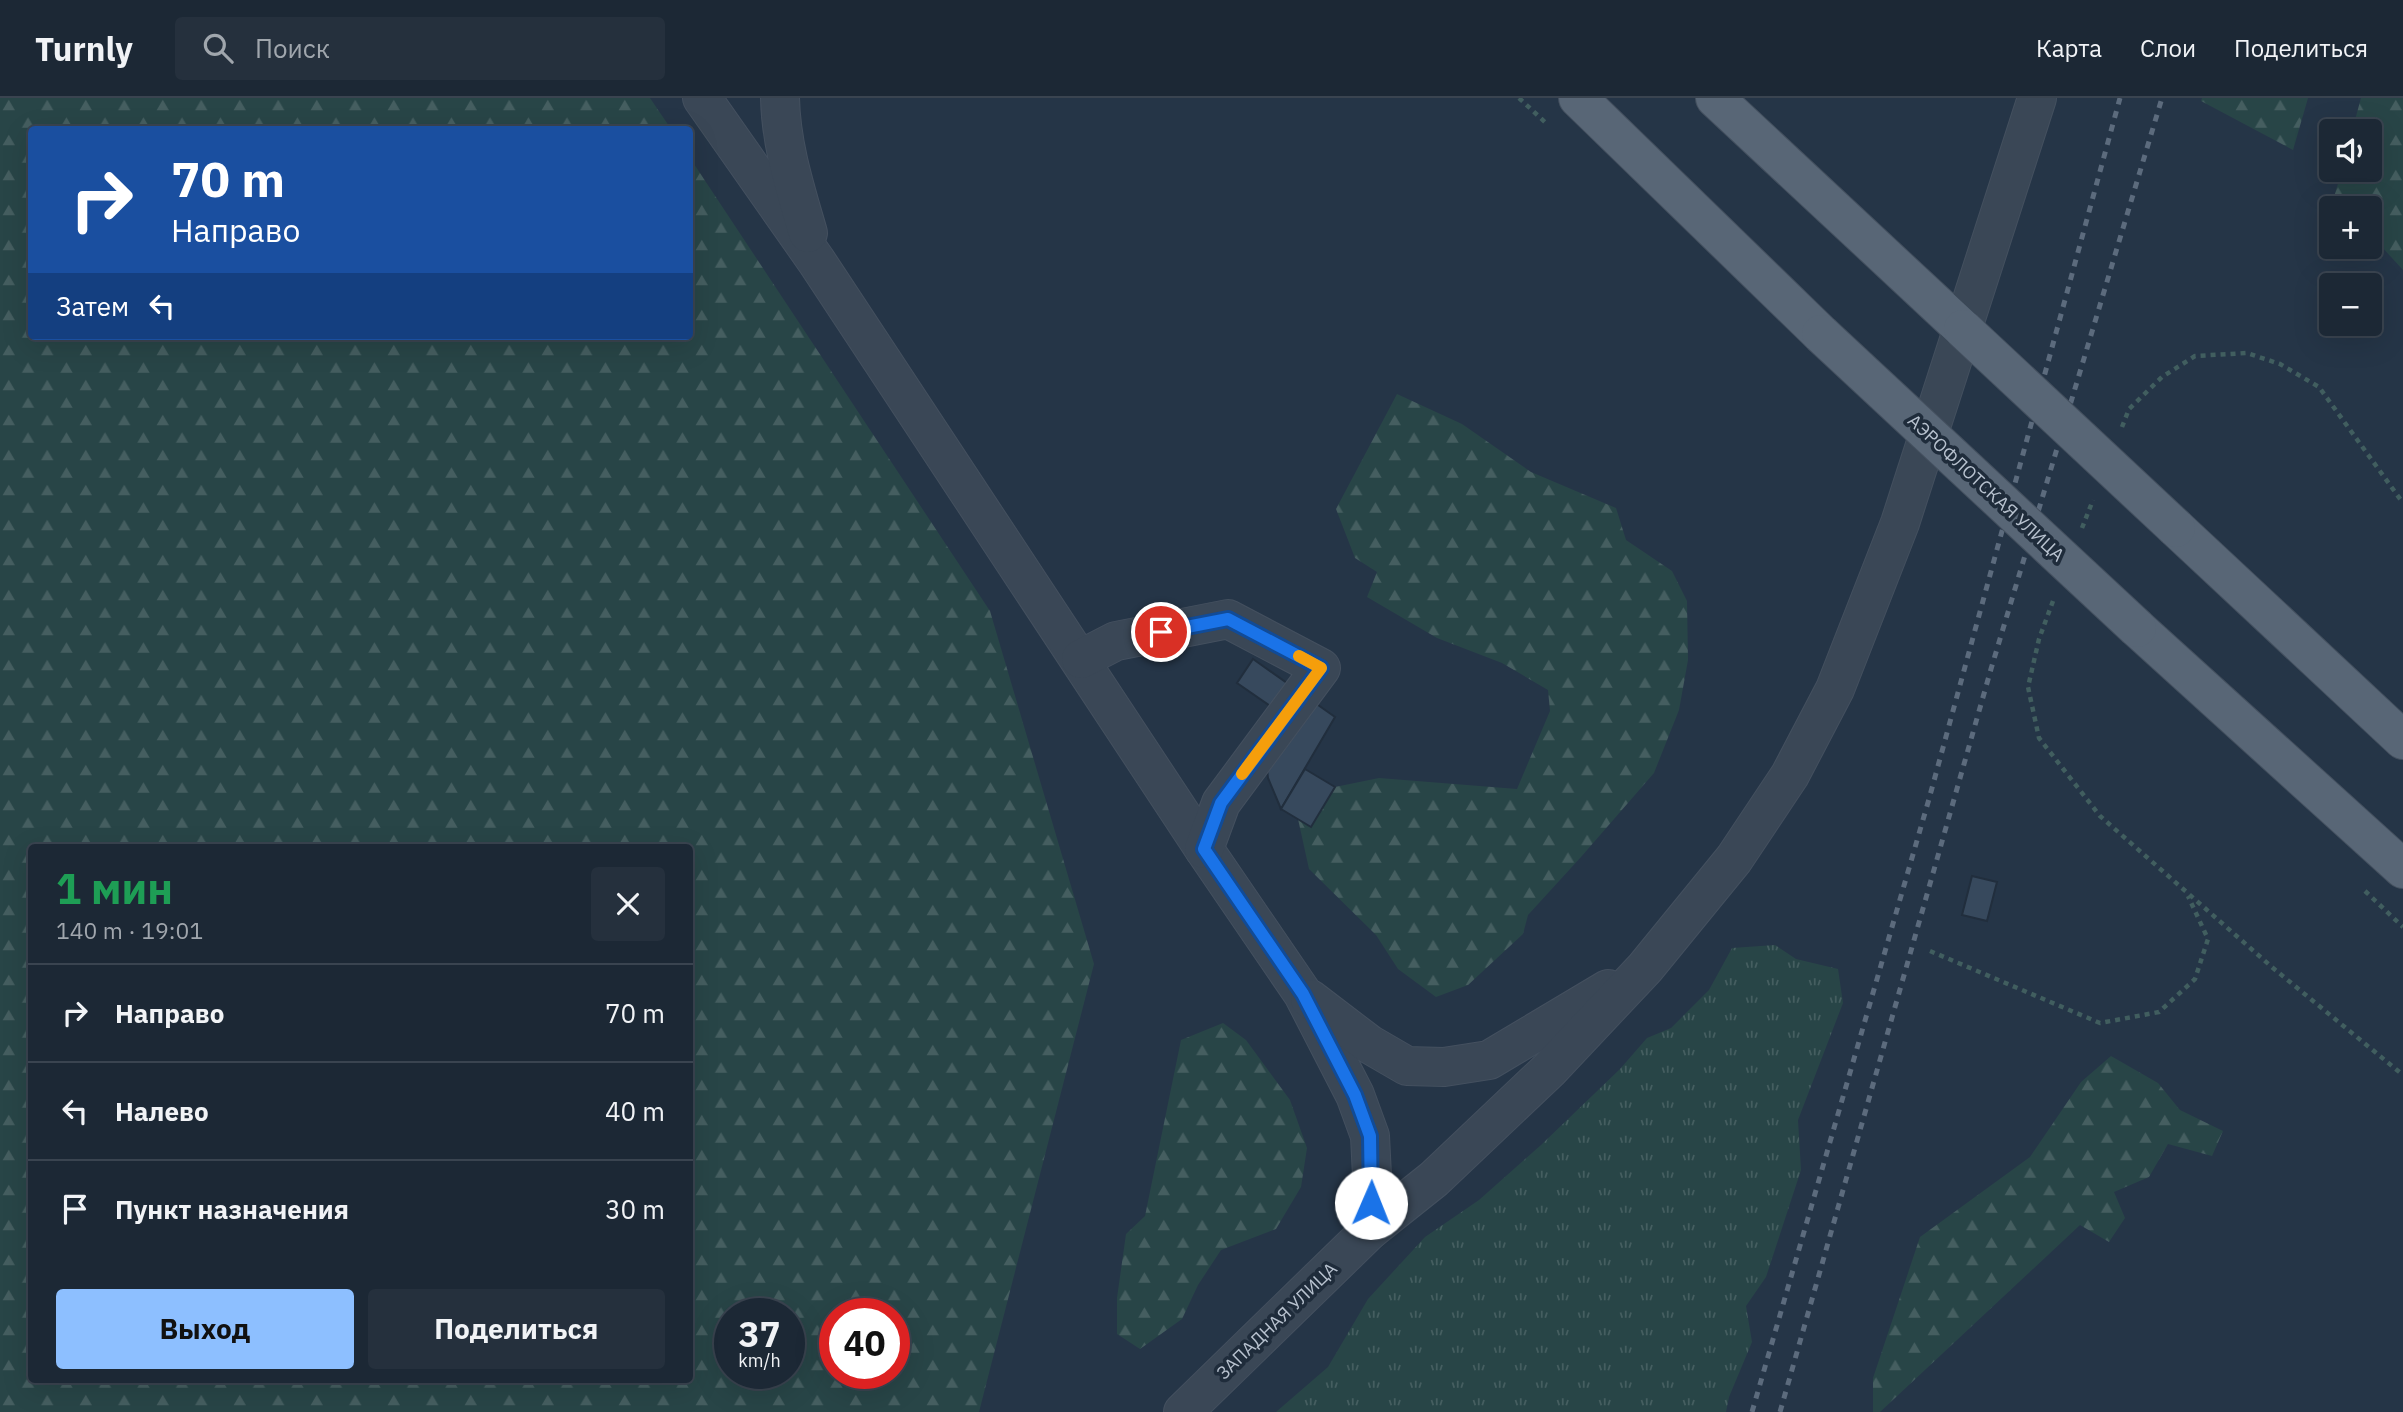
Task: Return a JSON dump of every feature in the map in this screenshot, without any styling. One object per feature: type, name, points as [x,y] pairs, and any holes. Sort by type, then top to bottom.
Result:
[{"type":"main road","name":"АЭРОФЛОТСКАЯ УЛИЦА","points":[[1577,98],[1821,334],[2137,628],[2403,869]]},
{"type":"main road","points":[[1715,98],[2403,740]]},
{"type":"street","points":[[702,98],[817,262],[1204,849],[1303,994],[1355,1095],[1370,1136],[1370,1230]]},
{"type":"street","points":[[780,98],[780,116],[788,163],[817,262]]},
{"type":"street","name":"ЗАПАДНАЯ УЛИЦА","points":[[1183,1412],[1370,1230],[1444,1170],[1549,1070],[1645,968],[1734,859],[1790,775],[1835,690],[1900,523],[2037,98]]},
{"type":"street","points":[[1081,659],[1116,641],[1228,619],[1321,668],[1221,803],[1204,849]]},
{"type":"street","points":[[1303,994],[1369,1044],[1407,1066],[1444,1067],[1489,1060],[1645,968]]},
{"type":"path","points":[[1930,951],[2100,1023],[2159,1012],[2194,979],[2208,939],[2186,892]]},
{"type":"green space","points":[[0,98],[650,98],[669,126],[28,126],[28,340],[693,340],[693,163],[990,611],[1094,964],[979,1412],[0,1412]]},
{"type":"green space","points":[[2202,98],[2308,98],[2293,150],[2201,101]]},
{"type":"green space","points":[[2361,98],[2403,98],[2403,270],[2382,247],[2382,196],[2334,196],[2338,182],[2382,182],[2382,119],[2355,119]]},
{"type":"green space","points":[[1397,394],[1462,424],[1531,472],[1616,508],[1626,540],[1672,571],[1687,601],[1688,660],[1679,710],[1654,773],[1528,915],[1523,934],[1468,985],[1436,997],[1398,969],[1376,935],[1309,869],[1298,819],[1311,827],[1335,787],[1379,778],[1517,789],[1550,711],[1548,690],[1502,663],[1437,638],[1367,597],[1377,572],[1355,558],[1336,509]]},
{"type":"green space","points":[[1775,945],[1796,959],[1838,969],[1843,1003],[1798,1120],[1801,1170],[1766,1277],[1746,1306],[1752,1342],[1729,1397],[1726,1412],[1276,1412],[1328,1367],[1368,1299],[1425,1237],[1479,1200],[1541,1145],[1620,1069],[1647,1038],[1671,1028],[1709,990],[1732,948]]},
{"type":"green space","points":[[1223,1023],[1246,1040],[1290,1100],[1307,1148],[1301,1187],[1276,1229],[1221,1250],[1198,1285],[1182,1319],[1140,1349],[1117,1334],[1117,1298],[1126,1234],[1145,1216],[1181,1040]]},
{"type":"green space","points":[[2111,1056],[2158,1083],[2180,1110],[2223,1131],[2212,1156],[2168,1144],[2149,1177],[2114,1192],[2125,1218],[2109,1242],[2080,1225],[1880,1412],[1873,1412],[1873,1378],[1920,1237],[2030,1157],[2081,1082]]},
{"type":"building","points":[[1253,659],[1335,717],[1281,809],[1268,778],[1264,743],[1276,710],[1237,683]]},
{"type":"building","points":[[1305,769],[1335,787],[1311,827],[1281,809]]},
{"type":"building","points":[[1972,876],[1997,882],[1987,921],[1962,915]]},
{"type":"railway","points":[[1752,1412],[1929,799],[2120,98]]},
{"type":"railway","points":[[1780,1412],[1991,669],[2162,98]]},
{"type":"slow traffic","points":[[1242,774],[1321,668],[1299,656]]},
{"type":"route","points":[[1161,632],[1228,619],[1321,668],[1221,803],[1204,849],[1303,994],[1355,1095],[1370,1136],[1371,1203]]}]
